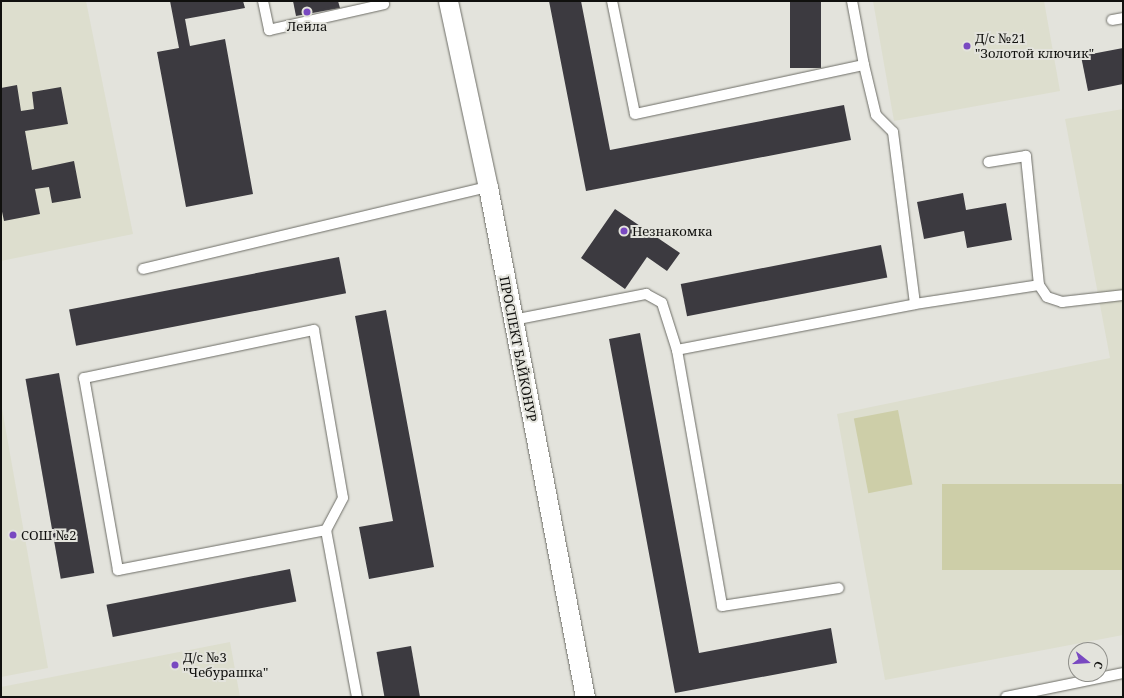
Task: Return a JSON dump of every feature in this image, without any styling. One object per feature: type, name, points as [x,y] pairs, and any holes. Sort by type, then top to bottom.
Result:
[{"type":"street","name":"ПРОСПЕКТ БАЙКОНУР","points":[[448,1],[488,187],[585,697]]},
{"type":"lane","points":[[263,1],[269,30],[384,4]]},
{"type":"lane","points":[[612,1],[635,114],[864,65]]},
{"type":"lane","points":[[852,1],[864,65],[876,115],[892,132],[915,304]]},
{"type":"lane","points":[[1112,20],[1123,18]]},
{"type":"lane","points":[[988,162],[1026,156],[1039,285],[1047,297],[1062,302],[1123,295]]},
{"type":"lane","points":[[143,269],[488,187]]},
{"type":"lane","points":[[677,350],[915,304],[1039,285]]},
{"type":"lane","points":[[513,320],[646,294],[662,303],[677,350],[722,606],[839,588]]},
{"type":"lane","points":[[326,530],[118,570],[84,378],[314,330],[343,498],[326,530],[357,697]]},
{"type":"lane","points":[[1006,697],[1123,672]]},
{"type":"shaded area","points":[[1,1],[86,1],[133,234],[1,261]]},
{"type":"shaded area","name":"Д/c №21 \"Золотой ключик\"","points":[[873,1],[1044,1],[1060,91],[894,121]]},
{"type":"shaded area","points":[[1123,109],[1123,635],[1086,642],[1068,642],[1068,645],[885,680],[837,414],[1110,358],[1065,119]]},
{"type":"shaded area","name":"СОШ №2","points":[[1,403],[48,668],[1,677]]},
{"type":"shaded area","name":"Д/c №3 \"Чебурашка\"","points":[[230,642],[240,697],[1,697],[1,687]]},
{"type":"green space","points":[[898,410],[913,485],[868,493],[854,419]]},
{"type":"green space","points":[[942,484],[1123,484],[1123,570],[942,570]]},
{"type":"building","points":[[170,1],[243,1],[245,8],[185,19],[190,46],[225,39],[253,194],[186,207],[157,52],[179,48]]},
{"type":"building","name":"Лейла","points":[[293,1],[338,1],[340,8],[296,16]]},
{"type":"building","points":[[549,1],[581,1],[610,150],[844,105],[851,140],[586,191]]},
{"type":"building","points":[[790,1],[821,1],[821,68],[790,68]]},
{"type":"building","points":[[1123,48],[1123,84],[1088,91],[1081,56]]},
{"type":"building","points":[[17,85],[21,111],[34,109],[32,92],[61,87],[68,124],[25,131],[32,170],[74,161],[81,198],[52,203],[49,187],[35,189],[40,214],[4,221],[1,207],[1,88]]},
{"type":"building","points":[[963,193],[966,210],[1006,203],[1012,240],[967,248],[964,231],[924,239],[917,202]]},
{"type":"building","name":"Незнакомка","points":[[615,209],[680,253],[667,271],[647,257],[625,289],[581,258]]},
{"type":"building","points":[[881,245],[887,277],[687,316],[681,284]]},
{"type":"building","points":[[339,257],[346,293],[76,346],[69,309]]},
{"type":"building","points":[[386,310],[434,567],[369,579],[359,527],[393,521],[355,316]]},
{"type":"building","points":[[640,333],[699,653],[831,628],[837,663],[675,693],[609,339]]},
{"type":"building","points":[[59,373],[94,573],[61,579],[26,379]]},
{"type":"building","points":[[290,569],[296,601],[113,637],[106,605]]},
{"type":"building","points":[[411,646],[420,697],[384,697],[377,652]]},
{"type":"place","name":"Лейла","points":[[307,12]]},
{"type":"place","name":"Д/c №21 \"Золотой ключик\"","points":[[967,46]]},
{"type":"place","name":"Незнакомка","points":[[624,231]]},
{"type":"place","name":"СОШ №2","points":[[13,535]]},
{"type":"place","name":"Д/c №3 \"Чебурашка\"","points":[[175,665]]}]
